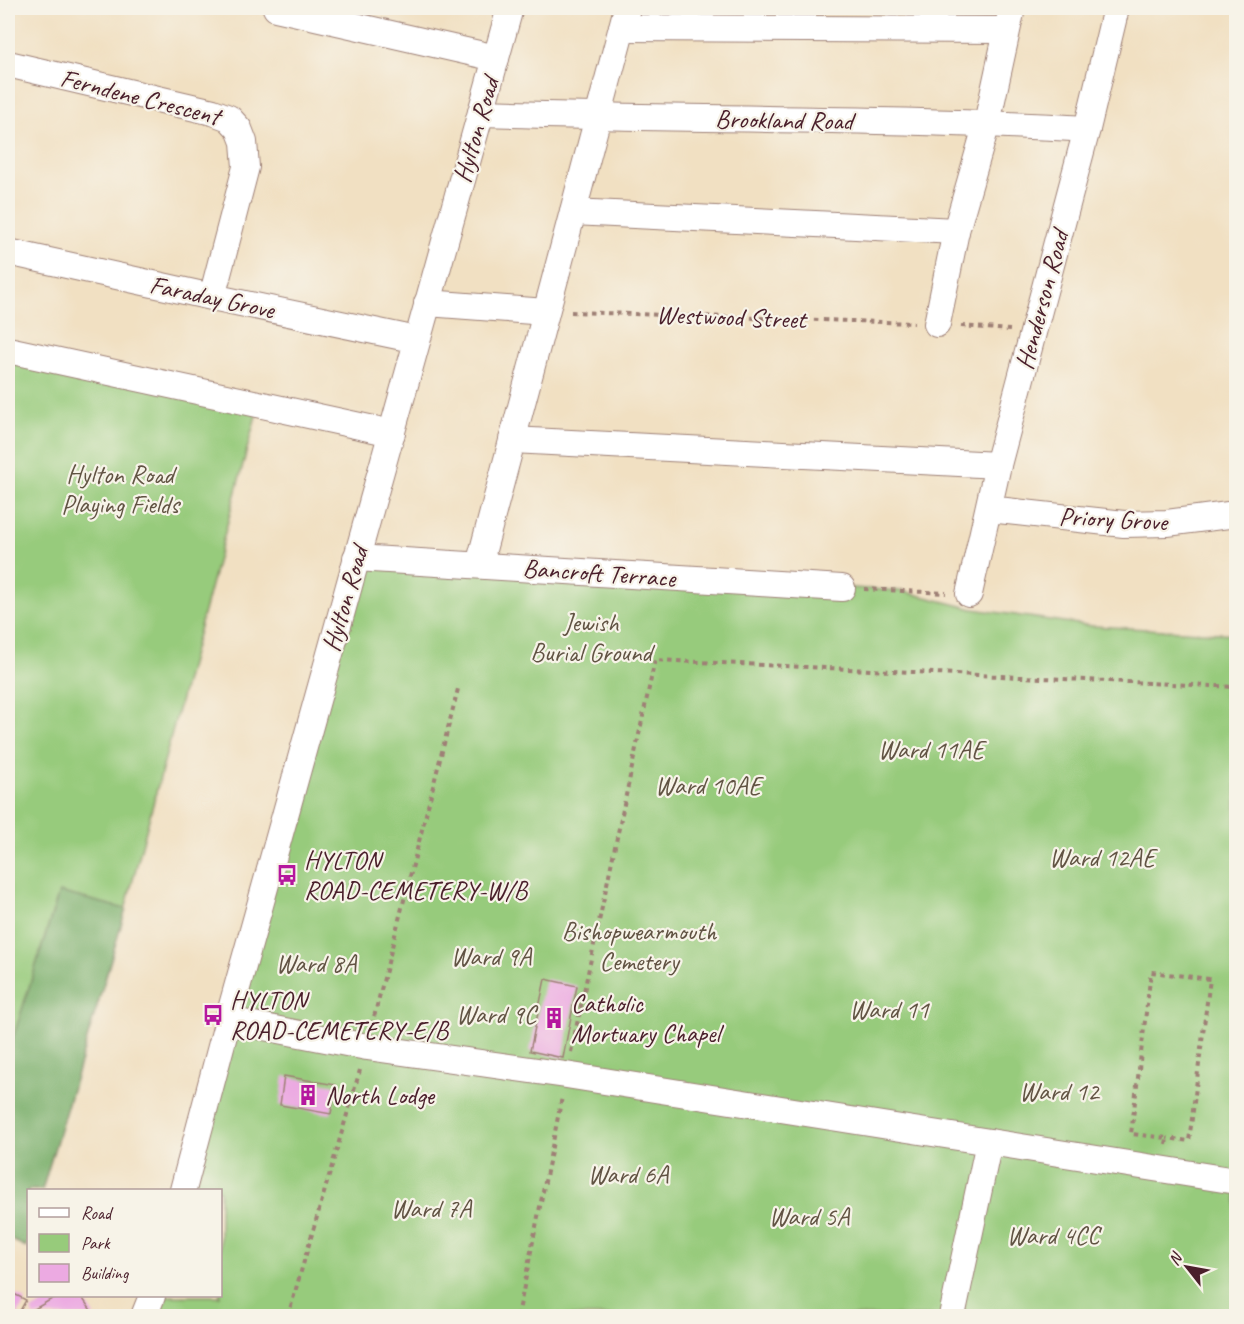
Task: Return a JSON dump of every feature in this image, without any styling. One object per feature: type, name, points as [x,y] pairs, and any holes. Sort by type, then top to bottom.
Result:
[{"type":"street","points":[[276,8],[496,58]]},
{"type":"street","name":"Hylton Road","points":[[184,1189],[228,1020],[510,8]]},
{"type":"street","name":"Henderson Road","points":[[969,594],[998,465],[1087,129],[1116,8]]},
{"type":"street","points":[[479,565],[625,17],[1010,19],[987,123],[956,231],[937,324]]},
{"type":"street","name":"Ferndene Crescent","points":[[8,64],[213,112],[229,118],[239,129],[244,142],[246,167],[212,297]]},
{"type":"street","name":"Brookland Road","points":[[481,113],[987,123],[1087,129]]},
{"type":"street","points":[[573,212],[956,231]]},
{"type":"street","name":"Faraday Grove","points":[[8,252],[417,339]]},
{"type":"street","points":[[427,303],[546,312]]},
{"type":"street","points":[[8,350],[392,433]]},
{"type":"street","points":[[512,440],[998,465]]},
{"type":"street","name":"Priory Grove","points":[[989,509],[1124,524],[1167,523],[1236,514]]},
{"type":"street","name":"Bancroft Terrace","points":[[356,558],[842,588]]},
{"type":"street","points":[[228,1020],[367,1047],[566,1075],[1236,1181]]},
{"type":"street","points":[[952,1317],[989,1142]]},
{"type":"street","points":[[144,1317],[152,1297]]},
{"type":"path","name":"Westwood Street","points":[[546,312],[937,324],[1034,332]]},
{"type":"path","points":[[842,588],[969,594]]},
{"type":"path","points":[[518,1317],[566,1075],[655,660],[1236,687]]},
{"type":"path","points":[[288,1317],[367,1047],[458,689]]},
{"type":"path","points":[[1151,972],[1210,979],[1190,1141],[1167,1138],[1131,1134],[1151,972]]},
{"type":"path","points":[[1161,1170],[1167,1138]]},
{"type":"green space","name":"Hylton Road Playing Fields","points":[[8,350],[259,404],[121,925],[42,1189],[27,1189],[26,1247],[8,1238]]},
{"type":"green space","name":"Bishopwearmouth Cemetery","points":[[356,558],[902,591],[973,609],[1092,626],[1236,634],[1236,1316],[144,1316],[150,1297],[222,1297],[222,1189],[182,1189]]},
{"type":"green space","points":[[59,892],[126,909],[42,1189],[27,1189],[26,1247],[8,1238],[8,1054]]},
{"type":"building","name":"Catholic Mortuary Chapel","points":[[545,979],[577,986],[563,1058],[530,1051]]},
{"type":"building","name":"North Lodge","points":[[284,1076],[336,1085],[331,1114],[280,1105]]},
{"type":"building","points":[[8,1291],[26,1300],[17,1316],[8,1316]]},
{"type":"building","points":[[55,1297],[82,1297],[95,1316],[34,1316],[31,1311]]},
{"type":"place","name":"HYLTON ROAD-CEMETERY-W/B","points":[[287,875]]},
{"type":"place","name":"HYLTON ROAD-CEMETERY-E/B","points":[[213,1015]]},
{"type":"place","name":"Catholic Mortuary Chapel","points":[[554,1018]]},
{"type":"place","name":"North Lodge","points":[[308,1095]]},
{"type":"park label","name":"Jewish Burial Ground","points":[[591,637]]},
{"type":"park label","name":"Ward 11AE","points":[[931,749]]},
{"type":"park label","name":"Ward 10AE","points":[[708,785]]},
{"type":"park label","name":"Ward 12AE","points":[[1102,857]]},
{"type":"park label","name":"Ward 9A","points":[[491,956]]},
{"type":"park label","name":"Ward 8A","points":[[316,963]]},
{"type":"park label","name":"Ward 11","points":[[889,1009]]},
{"type":"park label","name":"Ward 9C","points":[[496,1014]]},
{"type":"park label","name":"Ward 12","points":[[1059,1091]]},
{"type":"park label","name":"Ward 6A","points":[[628,1174]]},
{"type":"park label","name":"Ward 7A","points":[[431,1208]]},
{"type":"park label","name":"Ward 5A","points":[[809,1216]]},
{"type":"park label","name":"Ward 4CC","points":[[1053,1235]]}]
